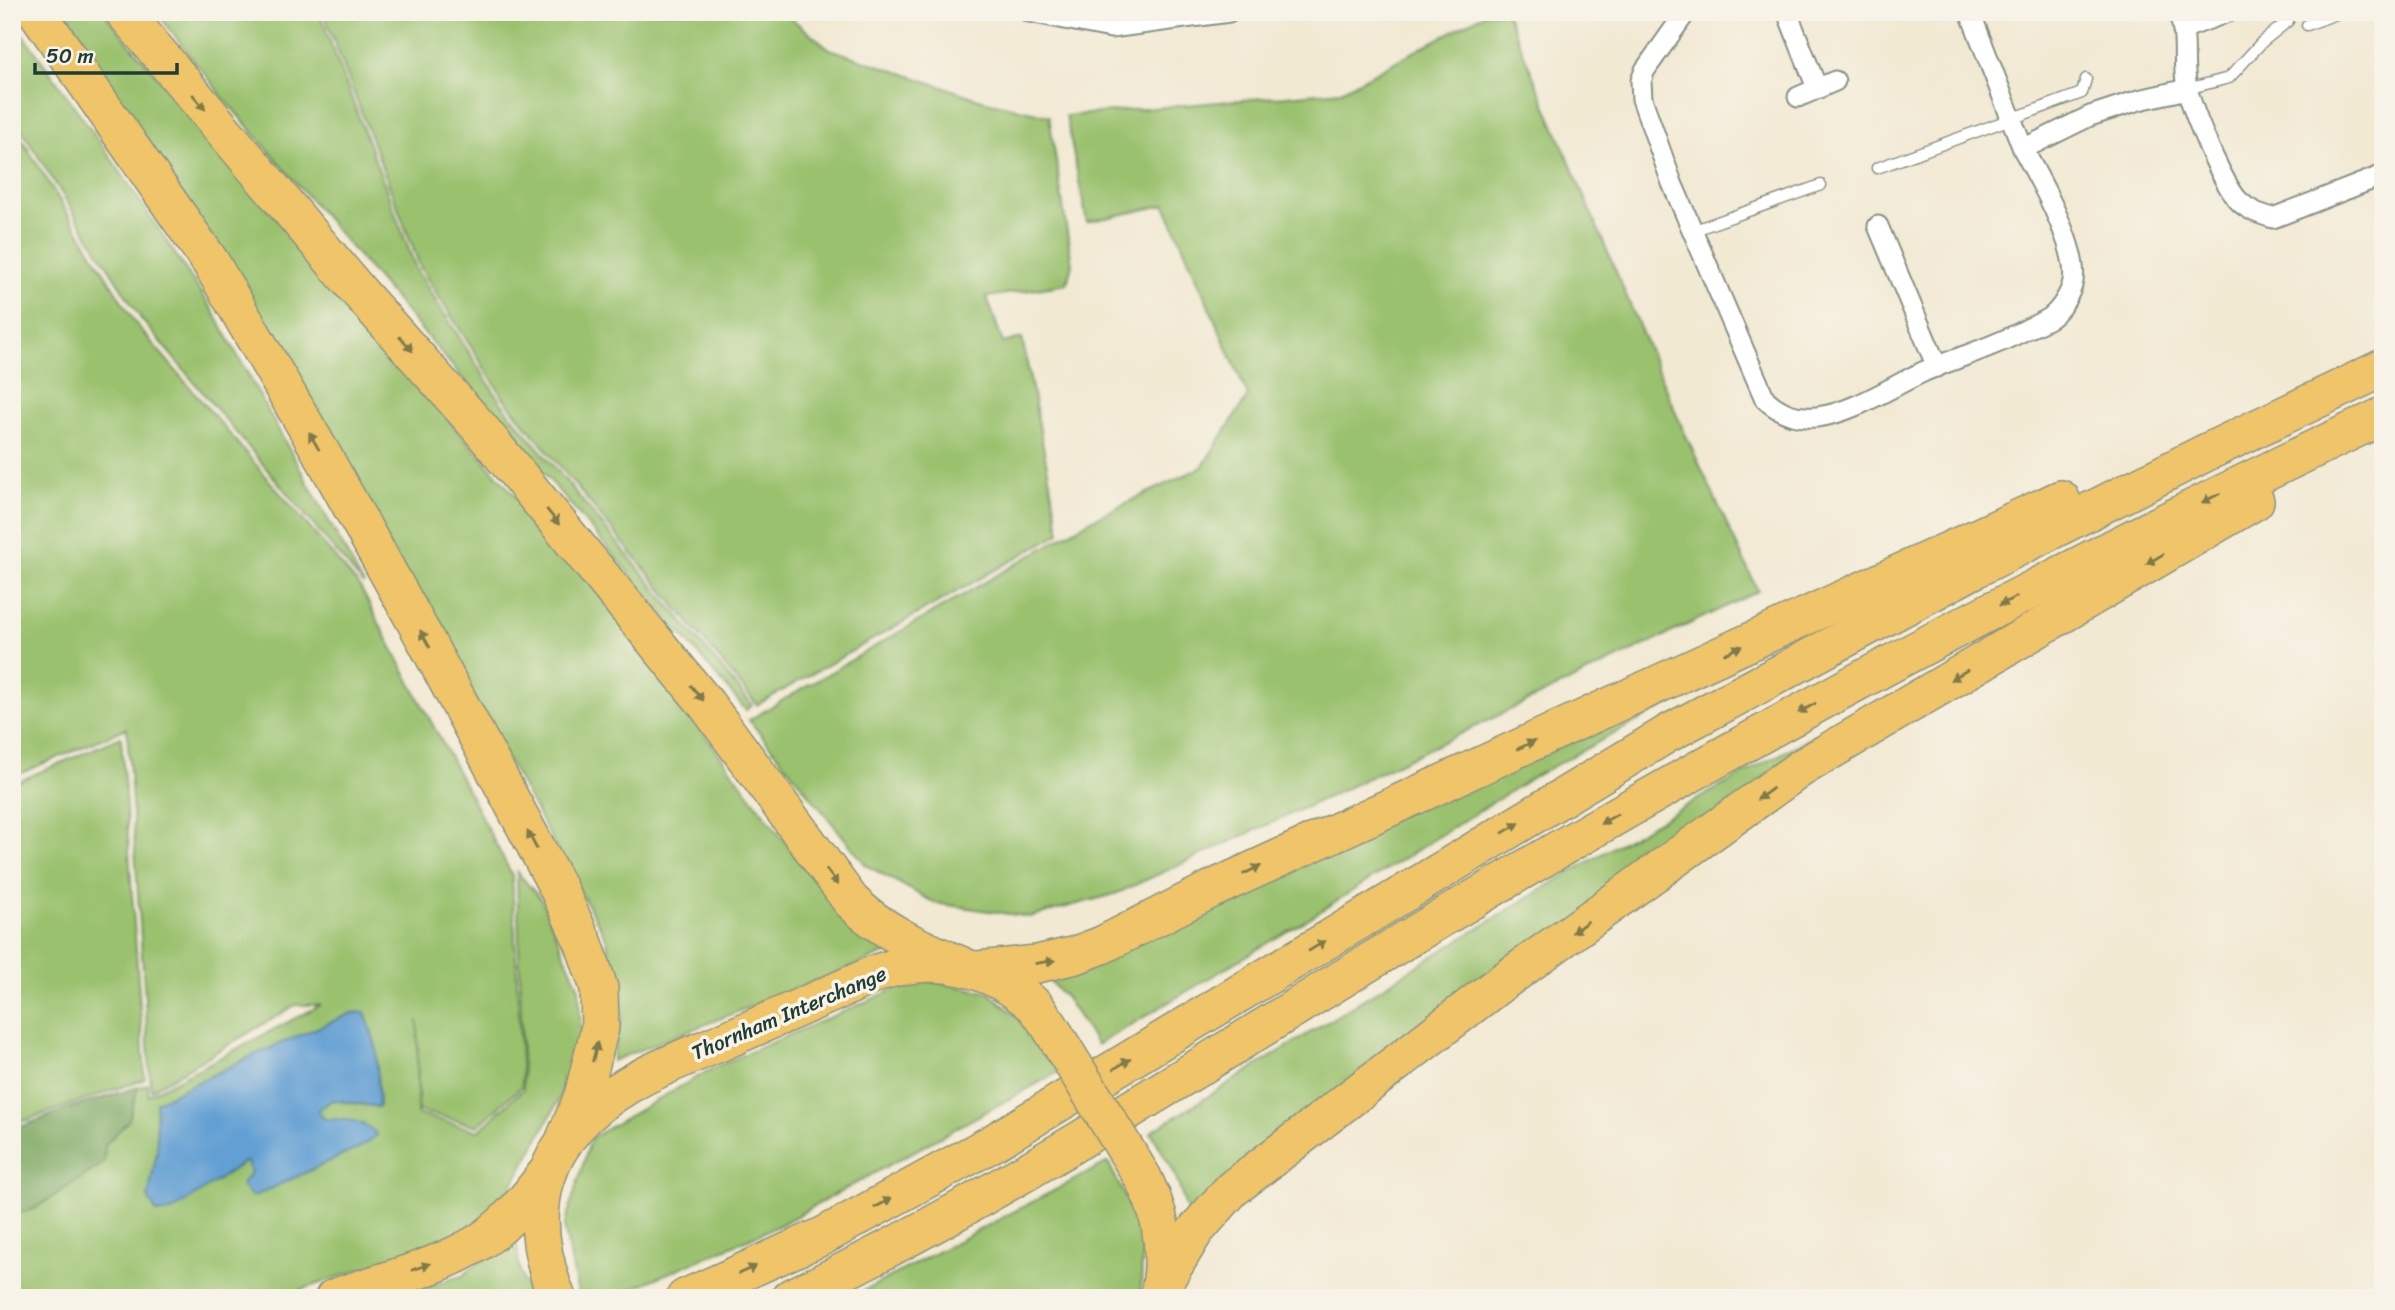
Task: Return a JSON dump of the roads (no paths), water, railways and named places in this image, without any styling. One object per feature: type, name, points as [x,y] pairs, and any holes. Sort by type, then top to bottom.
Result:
[{"type":"highway","points":[[37,12],[218,275],[425,639],[557,886],[584,944],[599,988],[600,1027],[583,1096],[565,1139]]},
{"type":"highway","points":[[124,12],[581,550],[707,705],[851,901],[863,914],[881,925],[932,953],[970,968],[1057,960],[1102,945],[1210,890],[2191,439],[2383,359]]},
{"type":"highway","points":[[685,1298],[823,1236],[991,1143],[1667,734],[1975,569],[2203,454],[2383,368]]},
{"type":"highway","points":[[790,1298],[905,1240],[1047,1161],[1467,903],[1751,739],[1908,653],[2059,575],[2383,415]]},
{"type":"highway","points":[[1159,1293],[1195,1231],[1232,1189],[1497,986],[1801,768],[2383,426]]},
{"type":"highway","name":"Thornham Interchange","points":[[557,1298],[543,1257],[540,1211],[553,1157],[565,1139],[589,1114],[627,1085],[880,972],[915,964],[970,968],[1014,989],[1035,1006],[1143,1178],[1152,1198],[1159,1216],[1163,1244],[1159,1293]]},
{"type":"highway","points":[[334,1298],[446,1258],[481,1241],[509,1218],[547,1173]]},
{"type":"street","points":[[1029,12],[1111,28],[1229,12]]},
{"type":"street","points":[[1686,12],[1645,70],[1641,82],[1642,99],[1672,183],[1765,399],[1779,411],[1797,417],[1818,417],[1846,409],[1937,367],[2001,343],[2051,317],[2066,298],[2073,283],[2074,265],[2063,233],[2023,149],[1970,12]]},
{"type":"street","points":[[1787,12],[1826,85],[1798,97]]},
{"type":"street","points":[[2228,12],[2181,20],[2187,89],[2223,177],[2239,200],[2254,213],[2273,218],[2383,175]]},
{"type":"street","points":[[2023,149],[2090,116],[2139,100],[2187,89]]},
{"type":"street","points":[[1878,226],[1937,367]]},
{"type":"lane","points":[[2307,25],[2341,12]]},
{"type":"lane","points":[[2187,89],[2228,78],[2262,42],[2288,21]]},
{"type":"lane","points":[[1877,168],[2082,93],[2086,79]]},
{"type":"lane","points":[[1692,231],[1821,185]]},
{"type":"water","points":[[365,1012],[376,1046],[379,1107],[332,1100],[318,1110],[324,1119],[360,1123],[377,1135],[361,1147],[253,1197],[241,1185],[251,1172],[246,1161],[172,1211],[157,1213],[148,1198],[157,1151],[156,1102],[256,1054],[352,1013]]}]
